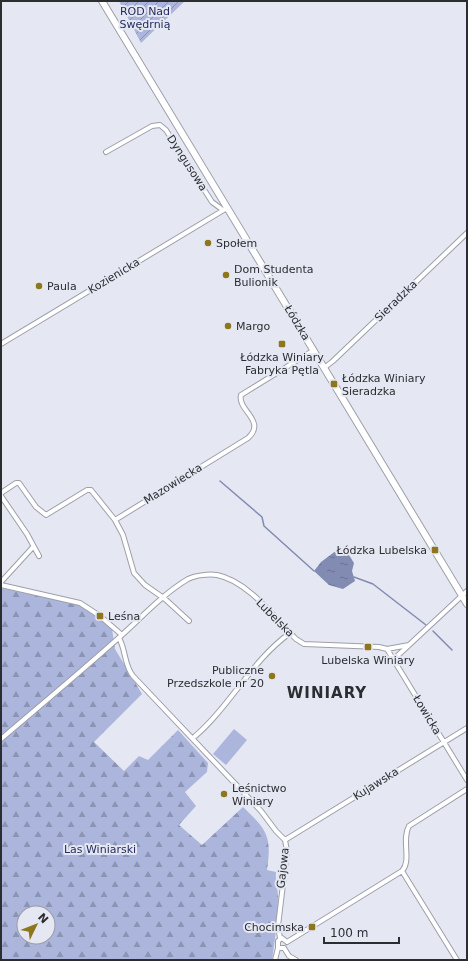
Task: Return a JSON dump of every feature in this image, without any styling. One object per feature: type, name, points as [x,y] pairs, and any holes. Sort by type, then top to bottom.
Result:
[{"type":"main road","name":"Łódzka","points":[[102,1],[225,209],[314,350],[467,604]]},
{"type":"street","name":"Dyngusowa","points":[[106,152],[152,126],[160,125],[166,130],[212,202],[225,209]]},
{"type":"street","name":"Kozienicka","points":[[1,344],[225,209]]},
{"type":"street","name":"Sieradzka","points":[[324,368],[467,233]]},
{"type":"street","name":"Mazowiecka","points":[[115,520],[248,438],[252,433],[254,424],[241,401],[241,395],[314,350]]},
{"type":"street","points":[[39,556],[27,534],[1,494],[16,483],[19,483],[36,507],[46,515],[87,490],[91,490],[115,520],[125,540],[134,573],[145,585],[163,597],[189,621]]},
{"type":"street","points":[[1,582],[33,547]]},
{"type":"street","name":"Lubelska","points":[[1,738],[121,636],[163,597],[191,578],[210,574],[224,577],[246,589],[290,633],[304,644],[379,647],[387,649],[409,645]]},
{"type":"street","points":[[1,586],[80,603],[100,616],[121,636],[131,673],[193,738],[215,718],[270,648],[290,633]]},
{"type":"street","points":[[394,659],[467,591]]},
{"type":"street","name":"Łowicka","points":[[387,649],[467,780]]},
{"type":"street","name":"Kujawska","points":[[285,840],[467,728]]},
{"type":"street","name":"Gajowa","points":[[193,738],[261,811],[285,840],[287,852],[278,926],[280,938]]},
{"type":"street","points":[[284,948],[287,942],[402,871],[406,864],[406,834],[409,826],[467,789]]},
{"type":"street","points":[[402,871],[457,960]]},
{"type":"street","points":[[275,960],[278,948],[277,942],[280,938],[284,938],[287,942]]},
{"type":"street","points":[[278,948],[284,948]]},
{"type":"street","points":[[284,948],[289,956],[296,960]]},
{"type":"green space","name":"ROD Nad Swędrnią","points":[[119,1],[185,1],[141,43]]},
{"type":"green space","name":"Las Winiarski","points":[[1,588],[75,604],[82,607],[112,629],[115,649],[142,694],[94,742],[124,771],[139,756],[148,760],[178,730],[208,763],[207,772],[185,792],[196,806],[179,825],[202,845],[243,807],[258,822],[266,834],[268,841],[269,849],[267,870],[276,872],[278,897],[277,921],[272,960],[1,960]]},
{"type":"green space","points":[[234,729],[247,740],[226,765],[213,754]]},
{"type":"water","points":[[337,550],[345,552],[354,563],[352,571],[355,581],[343,589],[329,585],[314,571],[321,562]]},
{"type":"waterway","points":[[220,481],[262,517],[264,526],[314,571]]},
{"type":"waterway","points":[[354,577],[373,584],[426,625]]},
{"type":"waterway","points":[[433,631],[452,650]]},
{"type":"place","name":"Społem","points":[[208,243]]},
{"type":"place","name":"Dom Studenta Bulionik","points":[[226,275]]},
{"type":"place","name":"Paula","points":[[39,286]]},
{"type":"place","name":"Margo","points":[[228,326]]},
{"type":"place","name":"Łódzka Winiary Fabryka Pętla","points":[[282,344]]},
{"type":"place","name":"Łódzka Winiary Sieradzka","points":[[334,384]]},
{"type":"place","name":"Łódzka Lubelska","points":[[435,550]]},
{"type":"place","name":"Leśna","points":[[100,616]]},
{"type":"place","name":"Lubelska Winiary","points":[[368,647]]},
{"type":"place","name":"Publiczne Przedszkole nr 20","points":[[272,676]]},
{"type":"place","name":"Leśnictwo Winiary","points":[[224,794]]},
{"type":"place","name":"Chocimska","points":[[312,927]]},
{"type":"district","name":"WINIARY","points":[[327,693]]}]
